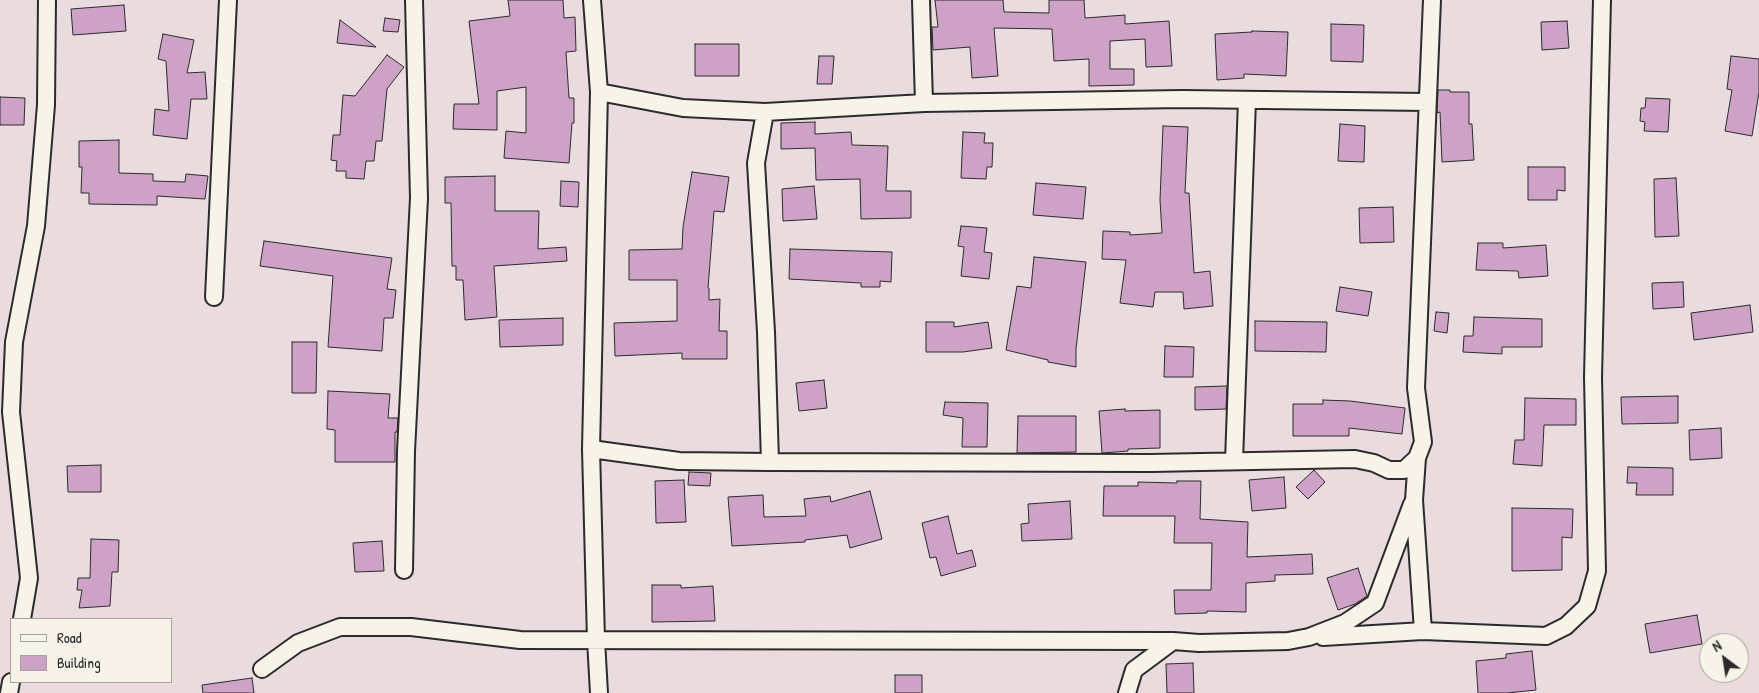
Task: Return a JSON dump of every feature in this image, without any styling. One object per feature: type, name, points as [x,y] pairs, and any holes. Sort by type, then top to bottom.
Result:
[{"type":"street","points":[[22,618],[29,578],[11,412],[14,342],[36,226],[46,106],[47,0]]},
{"type":"street","points":[[214,297],[228,0]]},
{"type":"street","points":[[404,570],[406,451],[420,198],[414,0]]},
{"type":"street","points":[[592,0],[599,92],[592,449],[598,693]]},
{"type":"street","points":[[921,0],[924,103]]},
{"type":"street","points":[[1423,631],[1414,500],[1416,458],[1423,442],[1416,388],[1432,0]]},
{"type":"street","points":[[262,670],[298,642],[340,628],[410,627],[520,640],[1173,641],[1199,643],[1288,641],[1309,637],[1423,631],[1546,636],[1566,626],[1586,606],[1597,570],[1593,377],[1602,0]]},
{"type":"street","points":[[599,92],[682,108],[765,112],[924,103],[1182,99],[1427,102]]},
{"type":"street","points":[[1234,461],[1247,100]]},
{"type":"street","points":[[765,112],[756,163],[766,332],[770,462]]},
{"type":"street","points":[[592,449],[679,461],[1151,463],[1355,460],[1374,463],[1389,470],[1404,470],[1416,458]]},
{"type":"street","points":[[1309,637],[1345,623],[1375,602],[1414,500]]},
{"type":"street","points":[[1127,693],[1134,670],[1173,641]]},
{"type":"building","points":[[508,0],[563,0],[564,18],[575,17],[576,51],[566,52],[569,98],[574,98],[574,123],[572,123],[569,163],[504,158],[506,131],[526,133],[526,87],[497,91],[497,130],[453,129],[454,104],[479,104],[469,21],[510,16]]},
{"type":"building","points":[[935,0],[1003,0],[1004,12],[1049,13],[1049,0],[1084,0],[1085,18],[1125,15],[1125,24],[1169,21],[1172,66],[1146,67],[1145,39],[1110,41],[1110,69],[1134,69],[1134,85],[1089,86],[1089,59],[1054,61],[1052,29],[994,28],[998,76],[972,78],[970,47],[933,50],[932,27],[938,27]]},
{"type":"building","points":[[124,5],[126,31],[73,35],[71,9]]},
{"type":"building","points":[[385,18],[400,20],[398,32],[383,31]]},
{"type":"building","points":[[340,20],[376,47],[337,43]]},
{"type":"building","points":[[1567,21],[1569,48],[1542,50],[1541,22]]},
{"type":"building","points":[[1331,24],[1364,25],[1363,62],[1331,61]]},
{"type":"building","points":[[1252,31],[1288,32],[1286,76],[1244,74],[1244,78],[1217,80],[1215,34]]},
{"type":"building","points":[[163,34],[194,40],[187,73],[205,72],[207,99],[191,99],[187,139],[153,135],[155,109],[169,111],[166,61],[158,59]]},
{"type":"building","points":[[695,44],[739,44],[739,76],[695,76]]},
{"type":"building","points":[[387,55],[404,67],[387,89],[382,141],[376,141],[374,161],[366,161],[364,179],[346,178],[346,171],[336,171],[337,161],[331,160],[333,135],[340,135],[343,95],[355,96]]},
{"type":"building","points":[[819,56],[834,56],[832,84],[817,84]]},
{"type":"building","points":[[1731,56],[1759,59],[1759,92],[1752,136],[1725,131],[1732,90],[1727,89]]},
{"type":"building","points":[[1438,90],[1469,92],[1469,124],[1472,124],[1474,160],[1442,162],[1440,112],[1437,113]]},
{"type":"building","points":[[0,97],[25,98],[24,125],[0,125]]},
{"type":"building","points":[[1646,98],[1670,99],[1668,132],[1644,131],[1645,122],[1640,121],[1641,108],[1645,108]]},
{"type":"building","points":[[815,122],[815,134],[851,132],[852,145],[888,146],[886,191],[911,191],[911,218],[861,219],[860,179],[816,180],[815,148],[781,149],[781,123]]},
{"type":"building","points":[[1340,124],[1365,126],[1364,162],[1338,161]]},
{"type":"building","points":[[1163,126],[1188,127],[1185,193],[1189,193],[1194,273],[1210,271],[1213,306],[1184,309],[1183,292],[1155,292],[1153,307],[1120,303],[1126,260],[1102,259],[1103,231],[1130,232],[1130,235],[1162,233],[1160,200]]},
{"type":"building","points":[[963,132],[985,133],[984,143],[993,143],[992,167],[987,167],[986,179],[961,178]]},
{"type":"building","points":[[119,140],[119,173],[153,174],[153,181],[185,182],[186,174],[208,176],[205,199],[157,196],[157,205],[89,204],[89,193],[81,193],[82,167],[79,167],[79,141]]},
{"type":"building","points":[[1528,167],[1565,167],[1565,191],[1557,190],[1557,200],[1528,200]]},
{"type":"building","points":[[692,172],[729,177],[724,212],[714,211],[708,288],[709,300],[720,299],[719,331],[727,331],[727,359],[682,359],[682,353],[615,356],[614,323],[677,321],[677,280],[629,280],[629,250],[682,249],[683,227]]},
{"type":"building","points":[[495,176],[495,211],[539,211],[538,249],[566,247],[567,261],[494,266],[497,317],[465,320],[463,280],[456,280],[456,266],[452,266],[451,203],[445,203],[445,177]]},
{"type":"building","points":[[1676,178],[1679,236],[1655,237],[1654,179]]},
{"type":"building","points":[[561,181],[579,182],[578,207],[560,206]]},
{"type":"building","points":[[1036,183],[1086,187],[1083,219],[1033,215]]},
{"type":"building","points":[[814,186],[817,219],[783,221],[782,189]]},
{"type":"building","points":[[1393,207],[1394,242],[1360,243],[1359,208]]},
{"type":"building","points":[[961,226],[987,228],[984,252],[992,253],[989,279],[961,276],[964,247],[958,246]]},
{"type":"building","points":[[264,241],[392,258],[387,289],[396,290],[393,318],[384,318],[382,351],[328,347],[333,276],[260,266]]},
{"type":"building","points":[[1478,243],[1503,243],[1503,248],[1546,245],[1548,276],[1519,278],[1518,271],[1476,270]]},
{"type":"building","points":[[790,249],[892,252],[891,282],[880,281],[880,287],[861,287],[861,283],[789,279]]},
{"type":"building","points":[[1034,257],[1086,262],[1076,349],[1076,367],[1048,362],[1048,360],[1006,350],[1017,286],[1031,288]]},
{"type":"building","points":[[1683,282],[1684,307],[1653,309],[1652,283]]},
{"type":"building","points":[[1340,287],[1372,292],[1368,316],[1336,311]]},
{"type":"building","points":[[1750,305],[1753,332],[1694,340],[1691,313]]},
{"type":"building","points":[[1436,312],[1449,313],[1447,333],[1434,331]]},
{"type":"building","points":[[1474,317],[1542,319],[1542,347],[1502,347],[1502,354],[1463,352],[1464,336],[1473,336]]},
{"type":"building","points":[[563,318],[563,345],[500,347],[499,320]]},
{"type":"building","points":[[1255,321],[1327,322],[1326,352],[1255,351]]},
{"type":"building","points":[[926,322],[954,322],[954,327],[988,322],[992,348],[963,352],[926,352]]},
{"type":"building","points":[[292,342],[317,342],[316,393],[292,393]]},
{"type":"building","points":[[1165,346],[1194,347],[1193,377],[1164,377]]},
{"type":"building","points":[[824,380],[827,408],[799,411],[796,383]]},
{"type":"building","points":[[1227,386],[1226,409],[1195,410],[1195,387]]},
{"type":"building","points":[[328,391],[390,394],[388,418],[398,418],[397,432],[395,432],[395,462],[335,462],[335,430],[327,429]]},
{"type":"building","points":[[1678,396],[1678,423],[1622,424],[1621,397]]},
{"type":"building","points":[[1525,398],[1576,399],[1576,425],[1544,425],[1542,466],[1513,464],[1515,440],[1524,440]]},
{"type":"building","points":[[1323,400],[1350,401],[1405,408],[1402,434],[1349,428],[1349,436],[1293,436],[1293,404],[1323,404]]},
{"type":"building","points":[[945,402],[988,403],[987,447],[962,447],[963,418],[943,415]]},
{"type":"building","points":[[1125,409],[1125,411],[1160,410],[1160,448],[1128,449],[1128,451],[1102,453],[1099,411]]},
{"type":"building","points":[[1018,416],[1076,416],[1076,452],[1017,453]]},
{"type":"building","points":[[1721,428],[1722,458],[1690,460],[1689,430]]},
{"type":"building","points":[[101,465],[101,492],[68,492],[67,466]]},
{"type":"building","points":[[1628,467],[1673,468],[1673,495],[1636,495],[1637,483],[1627,483]]},
{"type":"building","points":[[1314,470],[1325,482],[1308,499],[1296,487]]},
{"type":"building","points":[[689,472],[711,473],[710,486],[688,485]]},
{"type":"building","points":[[1284,477],[1286,508],[1252,511],[1249,480]]},
{"type":"building","points":[[684,480],[686,522],[656,523],[655,481]]},
{"type":"building","points":[[1177,481],[1201,481],[1200,519],[1248,522],[1247,557],[1312,554],[1313,574],[1275,575],[1275,581],[1246,583],[1246,612],[1207,611],[1207,613],[1175,614],[1174,590],[1211,590],[1212,543],[1174,543],[1175,516],[1103,516],[1104,486],[1138,486],[1138,482],[1177,483]]},
{"type":"building","points":[[870,491],[882,539],[850,548],[847,535],[805,540],[805,542],[732,546],[728,497],[763,495],[764,517],[806,516],[804,499],[830,496],[831,502]]},
{"type":"building","points":[[1070,501],[1072,539],[1022,541],[1021,524],[1029,523],[1028,504]]},
{"type":"building","points":[[1512,508],[1573,509],[1572,538],[1562,537],[1562,570],[1512,571]]},
{"type":"building","points":[[948,516],[957,554],[972,550],[976,566],[941,576],[936,557],[930,558],[922,523]]},
{"type":"building","points":[[91,539],[119,540],[118,572],[112,572],[110,606],[79,608],[82,590],[77,590],[78,578],[90,578]]},
{"type":"building","points":[[382,541],[384,571],[355,572],[353,543]]},
{"type":"building","points":[[1358,568],[1367,596],[1355,604],[1338,610],[1327,578]]},
{"type":"building","points":[[652,585],[681,585],[681,588],[713,586],[715,621],[652,622]]},
{"type":"building","points":[[1697,615],[1700,633],[1699,645],[1650,653],[1645,624]]},
{"type":"building","points":[[1532,651],[1536,690],[1478,693],[1476,661],[1506,658],[1506,654]]},
{"type":"building","points":[[1193,663],[1194,693],[1167,693],[1166,664]]},
{"type":"building","points":[[895,675],[922,675],[922,693],[895,693]]},
{"type":"building","points":[[252,678],[254,693],[203,693],[202,685]]}]
